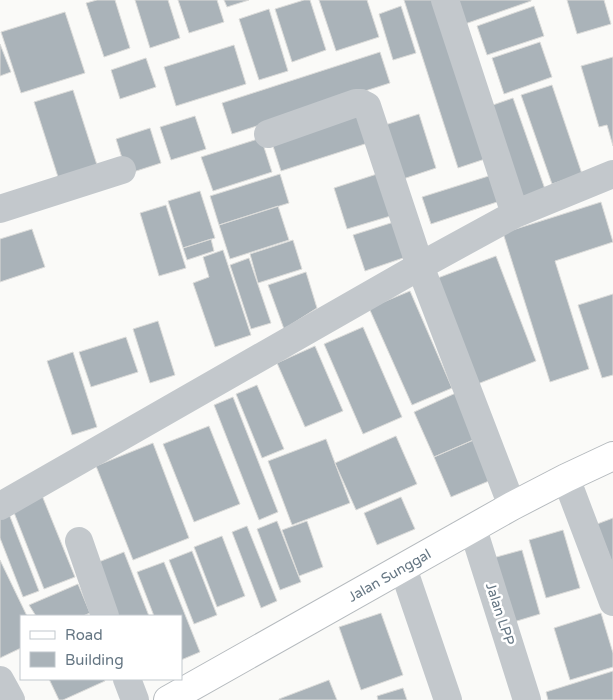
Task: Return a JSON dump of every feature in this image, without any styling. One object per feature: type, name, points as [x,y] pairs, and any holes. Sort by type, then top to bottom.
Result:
[{"type":"main road","name":"Jalan Sunggal","points":[[168,700],[512,506],[613,456]]},
{"type":"street","points":[[445,0],[515,214]]},
{"type":"street","points":[[268,134],[356,103],[361,102],[367,106],[420,266],[512,506]]},
{"type":"street","points":[[0,209],[122,170]]},
{"type":"street","points":[[0,506],[420,266],[515,214],[613,174]]},
{"type":"street","points":[[566,478],[613,602]]},
{"type":"street","name":"Jalan LPP","points":[[473,529],[527,700]]},
{"type":"street","points":[[79,541],[105,615]]},
{"type":"street","points":[[403,568],[448,700]]},
{"type":"street","points":[[0,680],[10,700]]},
{"type":"street","points":[[127,680],[135,700]]},
{"type":"building","points":[[97,0],[115,0],[130,48],[104,57],[86,3]]},
{"type":"building","points":[[135,0],[168,0],[180,38],[150,48]]},
{"type":"building","points":[[178,0],[217,0],[224,22],[189,33]]},
{"type":"building","points":[[224,0],[249,0],[227,7]]},
{"type":"building","points":[[310,0],[326,50],[292,62],[275,9]]},
{"type":"building","points":[[319,0],[367,0],[379,37],[336,51]]},
{"type":"building","points":[[404,0],[440,0],[491,157],[458,168]]},
{"type":"building","points":[[453,0],[531,0],[531,1],[462,25]]},
{"type":"building","points":[[567,0],[604,0],[611,24],[577,34]]},
{"type":"building","points":[[401,6],[416,53],[393,60],[379,14]]},
{"type":"building","points":[[534,6],[544,36],[487,55],[477,26]]},
{"type":"building","points":[[269,9],[288,71],[259,80],[239,19]]},
{"type":"building","points":[[65,12],[85,73],[21,93],[1,32]]},
{"type":"building","points":[[540,42],[552,77],[504,94],[492,58]]},
{"type":"building","points":[[0,44],[11,72],[0,76]]},
{"type":"building","points":[[234,45],[246,84],[176,106],[164,67]]},
{"type":"building","points":[[380,52],[390,83],[232,134],[222,103]]},
{"type":"building","points":[[613,57],[613,146],[607,125],[599,127],[581,66]]},
{"type":"building","points":[[146,58],[156,87],[120,99],[111,70]]},
{"type":"building","points":[[552,85],[582,174],[552,184],[521,95]]},
{"type":"building","points":[[73,90],[98,168],[59,180],[34,102]]},
{"type":"building","points":[[513,98],[546,192],[522,200],[490,106]]},
{"type":"building","points":[[362,113],[371,142],[281,171],[272,143]]},
{"type":"building","points":[[419,114],[436,168],[403,179],[385,125]]},
{"type":"building","points":[[195,116],[206,149],[171,160],[160,127]]},
{"type":"building","points":[[150,128],[161,163],[127,174],[116,139]]},
{"type":"building","points":[[261,138],[272,172],[213,191],[201,157]]},
{"type":"building","points":[[380,173],[394,215],[347,229],[334,188]]},
{"type":"building","points":[[280,174],[289,203],[219,225],[210,196]]},
{"type":"building","points":[[495,174],[503,200],[431,224],[422,197]]},
{"type":"building","points":[[200,191],[215,238],[183,248],[168,201]]},
{"type":"building","points":[[601,202],[613,242],[555,261],[589,369],[550,382],[503,233]]},
{"type":"building","points":[[166,205],[186,268],[159,276],[140,213]]},
{"type":"building","points":[[278,206],[289,240],[230,259],[219,225]]},
{"type":"building","points":[[397,221],[409,256],[365,271],[353,235]]},
{"type":"building","points":[[32,229],[45,267],[0,282],[0,239]]},
{"type":"building","points":[[211,239],[214,251],[187,260],[183,248]]},
{"type":"building","points":[[293,240],[302,269],[258,283],[250,254]]},
{"type":"building","points":[[223,250],[251,335],[215,347],[193,283],[209,277],[203,257]]},
{"type":"building","points":[[496,256],[536,361],[475,385],[435,279]]},
{"type":"building","points":[[249,258],[271,323],[251,329],[230,265]]},
{"type":"building","points":[[306,272],[317,308],[284,329],[268,285]]},
{"type":"building","points":[[410,291],[452,388],[412,405],[369,308]]},
{"type":"building","points":[[613,294],[613,375],[602,378],[578,305]]},
{"type":"building","points":[[158,321],[175,375],[150,383],[133,329]]},
{"type":"building","points":[[363,327],[402,417],[363,434],[324,344]]},
{"type":"building","points":[[126,337],[138,372],[91,387],[79,352]]},
{"type":"building","points":[[315,346],[343,411],[305,427],[277,363]]},
{"type":"building","points":[[73,352],[97,427],[72,435],[47,361]]},
{"type":"building","points":[[257,385],[284,449],[262,458],[236,394]]},
{"type":"building","points":[[458,392],[478,438],[434,457],[414,412]]},
{"type":"building","points":[[233,397],[278,512],[259,520],[214,405]]},
{"type":"building","points":[[209,426],[240,504],[194,522],[163,444]]},
{"type":"building","points":[[396,436],[417,484],[356,510],[335,463]]},
{"type":"building","points":[[478,438],[496,478],[451,497],[434,457]]},
{"type":"building","points":[[326,439],[350,503],[292,525],[268,461]]},
{"type":"building","points":[[153,443],[189,538],[133,560],[96,466]]},
{"type":"building","points":[[41,493],[75,577],[44,589],[11,505]]},
{"type":"building","points":[[401,497],[415,529],[377,545],[364,513]]},
{"type":"building","points":[[9,514],[39,591],[23,597],[0,538],[0,517]]},
{"type":"building","points":[[613,518],[613,565],[597,524]]},
{"type":"building","points":[[277,521],[301,582],[280,590],[257,529]]},
{"type":"building","points":[[307,521],[323,567],[299,576],[282,530]]},
{"type":"building","points":[[247,526],[277,601],[261,608],[232,532]]},
{"type":"building","points":[[563,530],[580,588],[546,598],[529,540]]},
{"type":"building","points":[[222,536],[245,596],[217,607],[194,547]]},
{"type":"building","points":[[522,550],[540,614],[507,624],[489,559]]},
{"type":"building","points":[[192,551],[217,615],[194,624],[169,560]]},
{"type":"building","points":[[124,552],[149,615],[112,615],[91,565]]},
{"type":"building","points":[[0,560],[27,615],[20,615],[20,648],[0,658]]},
{"type":"building","points":[[164,562],[200,652],[182,660],[182,615],[154,615],[137,572]]},
{"type":"building","points":[[78,584],[90,613],[85,615],[35,615],[29,605]]},
{"type":"building","points":[[381,613],[403,675],[361,690],[339,627]]},
{"type":"building","points":[[601,613],[613,653],[613,667],[570,680],[554,628]]},
{"type":"building","points":[[613,671],[613,700],[548,700],[546,692]]},
{"type":"building","points":[[49,680],[105,681],[63,700],[59,700]]},
{"type":"building","points":[[329,680],[337,700],[279,700],[279,699]]},
{"type":"building","points":[[403,688],[407,700],[378,700],[377,696]]}]
